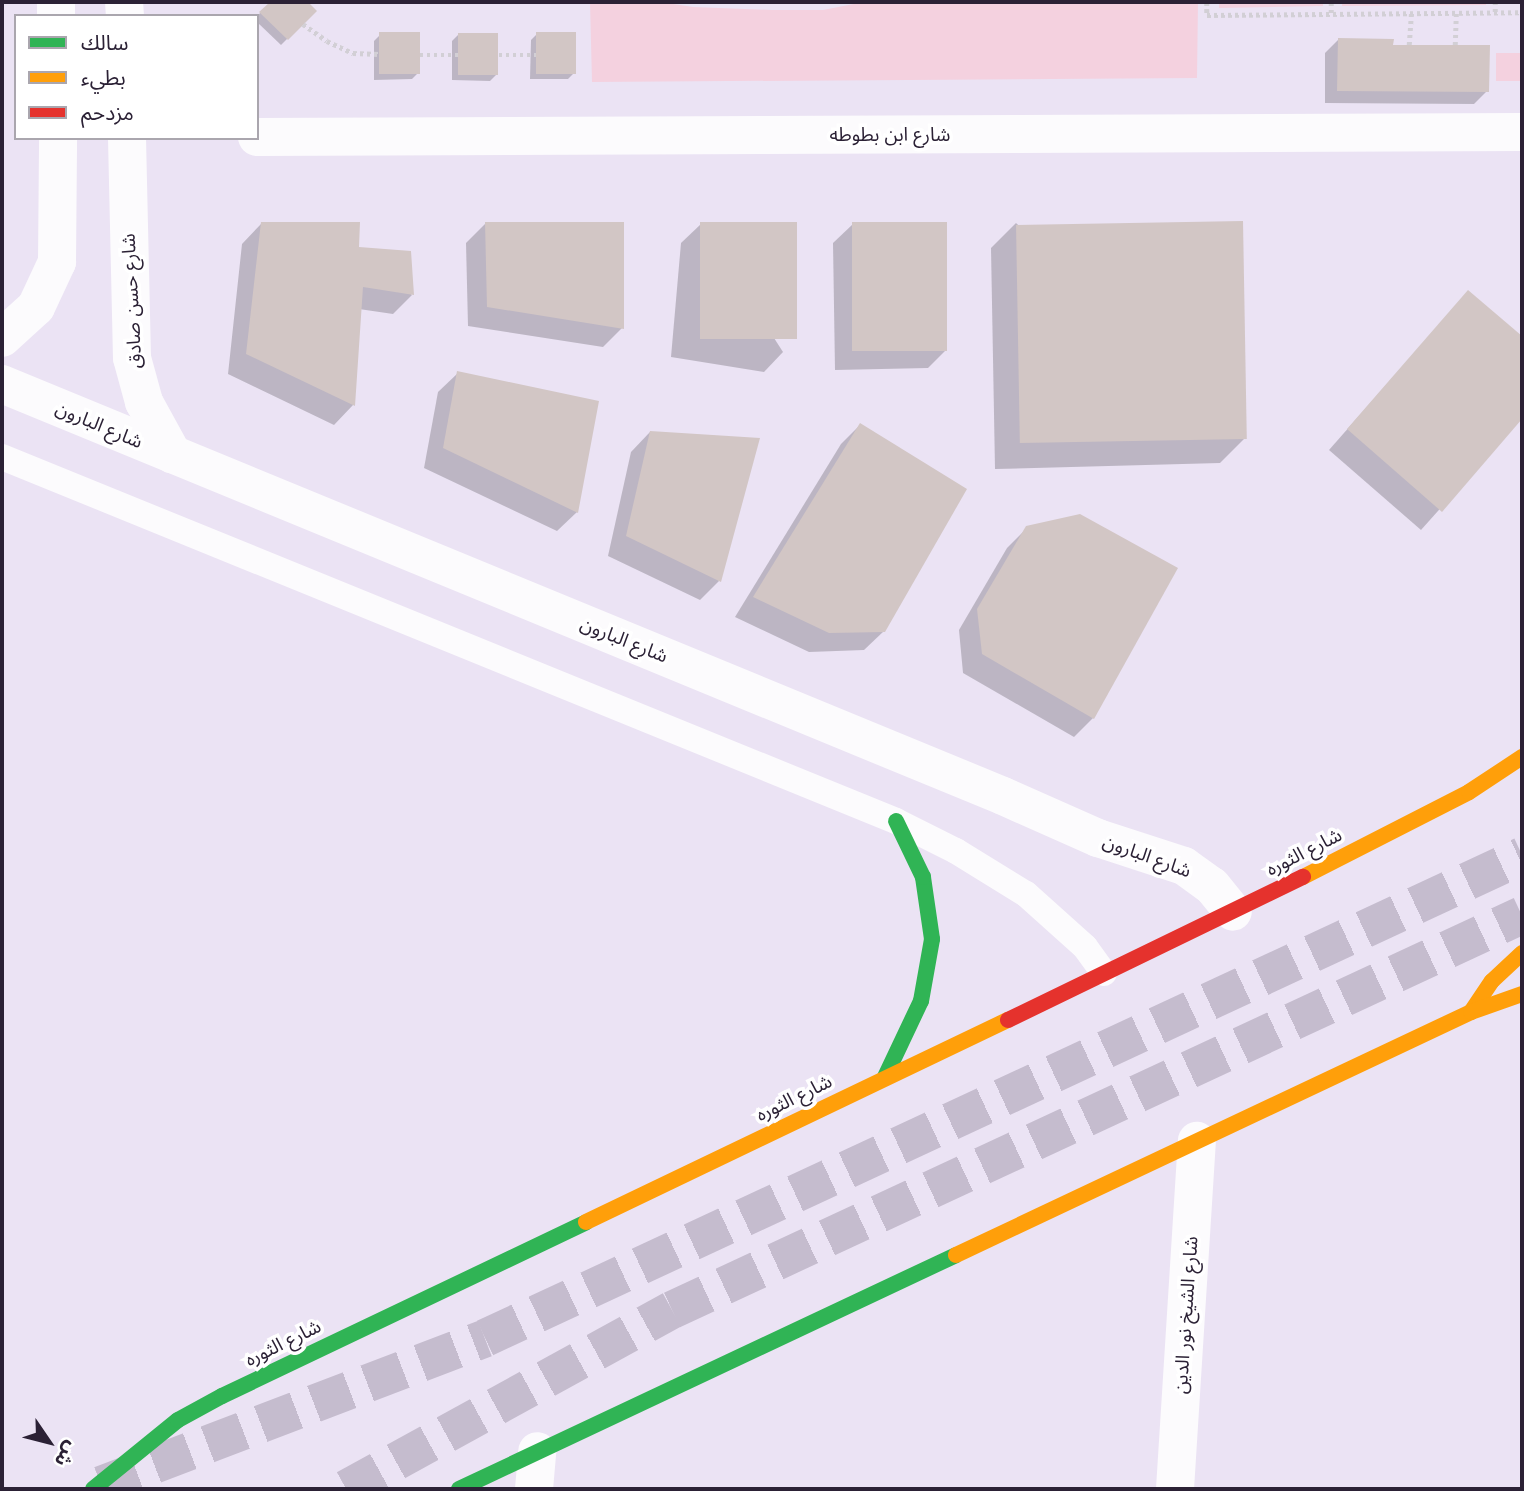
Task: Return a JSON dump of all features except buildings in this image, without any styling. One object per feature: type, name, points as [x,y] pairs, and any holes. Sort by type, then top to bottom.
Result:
[{"type":"highway","name":"شارع الثوره","points":[[93,1489],[178,1420],[222,1396],[1233,912],[1469,792],[1522,757]]},
{"type":"highway","points":[[1469,792],[1510,786]]},
{"type":"highway","points":[[885,1077],[921,1001],[932,939],[923,877],[896,821]]},
{"type":"highway","points":[[1471,1012],[1492,981],[1522,953]]},
{"type":"highway","points":[[459,1489],[1471,1012],[1522,993]]},
{"type":"street","name":"شارع ابن بطوطه","points":[[259,137],[1522,132]]},
{"type":"street","points":[[2,338],[36,307],[57,262],[58,140]]},
{"type":"street","name":"شارع حسن صادق","points":[[127,140],[132,358],[144,402],[173,455]]},
{"type":"street","name":"شارع البارون","points":[[2,384],[1003,796],[1098,838],[1184,866],[1212,886],[1233,912]]},
{"type":"street","name":"شارع الشيخ نور الدين","points":[[1175,1489],[1198,1141]]},
{"type":"street","points":[[534,1489],[537,1451]]},
{"type":"lane","points":[[2,457],[896,821],[956,851],[1026,894],[1085,947],[1104,973]]},
{"type":"path","points":[[1207,2],[1207,15],[1522,12]]},
{"type":"path","points":[[1331,2],[1331,13]]},
{"type":"path","points":[[1495,2],[1495,12]]},
{"type":"path","points":[[1409,45],[1411,13]]},
{"type":"path","points":[[1455,45],[1456,13]]},
{"type":"path","points":[[303,24],[327,41],[353,52],[379,54]]},
{"type":"path","points":[[419,54],[458,55]]},
{"type":"path","points":[[499,55],[536,55]]},
{"type":"shaded area","points":[[590,2],[660,2],[693,7],[823,10],[864,2],[1198,2],[1197,78],[592,82]]},
{"type":"shaded area","points":[[1219,2],[1323,2],[1323,6],[1219,8]]},
{"type":"shaded area","points":[[1342,2],[1486,2],[1486,5],[1342,6]]},
{"type":"shaded area","points":[[1496,53],[1522,53],[1522,81],[1496,81]]},
{"type":"tunnel","points":[[101,1485],[485,1338],[1522,856]]},
{"type":"tunnel","points":[[346,1489],[672,1310],[1522,915]]},
{"type":"traffic: fast","points":[[885,1077],[921,1001],[932,939],[923,877],[896,821]]},
{"type":"traffic: fast","points":[[93,1489],[178,1420],[222,1396],[586,1222]]},
{"type":"traffic: fast","points":[[459,1489],[956,1255]]},
{"type":"traffic: slow","points":[[1303,877],[1469,792],[1522,757]]},
{"type":"traffic: slow","points":[[1471,1012],[1492,981],[1522,953]]},
{"type":"traffic: slow","points":[[956,1255],[1471,1012],[1522,994]]},
{"type":"traffic: slow","points":[[586,1222],[1008,1020]]},
{"type":"traffic: jam","points":[[1008,1020],[1303,877]]}]
